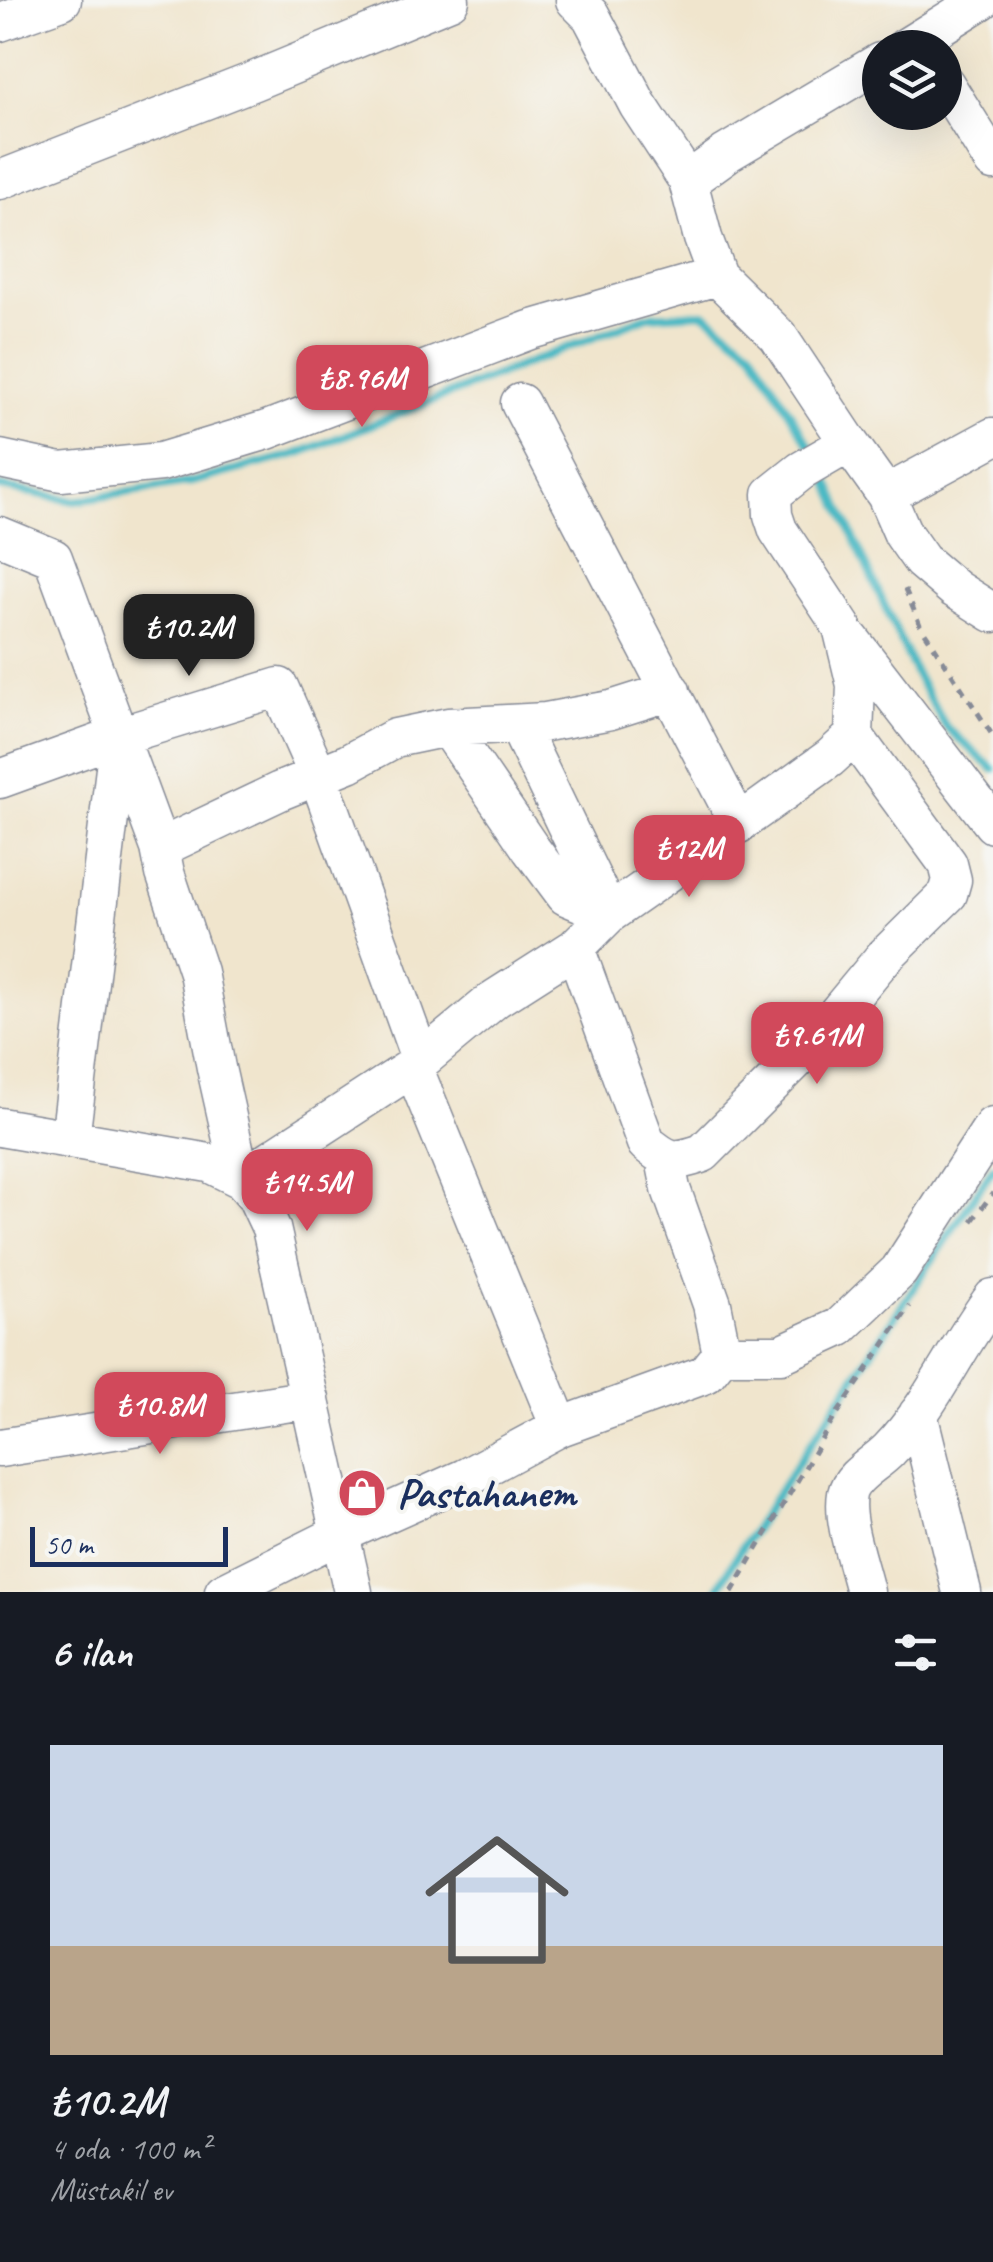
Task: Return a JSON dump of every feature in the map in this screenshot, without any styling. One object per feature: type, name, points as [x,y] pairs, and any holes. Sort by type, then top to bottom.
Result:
[{"type":"street","points":[[0,22],[62,0]]},
{"type":"street","points":[[0,180],[450,0]]},
{"type":"street","points":[[575,0],[592,16],[638,105],[688,181],[717,276],[778,336],[842,448],[886,495],[903,534],[922,561],[956,590],[993,613]]},
{"type":"street","points":[[937,30],[982,0]]},
{"type":"street","points":[[688,181],[727,153],[862,73]]},
{"type":"street","points":[[962,111],[993,161]]},
{"type":"street","points":[[0,459],[62,472],[161,462],[267,430],[530,330],[717,276]]},
{"type":"street","points":[[520,403],[739,824]]},
{"type":"street","points":[[886,495],[993,437]]},
{"type":"street","points":[[842,448],[801,471],[772,494],[778,530],[842,628],[993,824]]},
{"type":"street","points":[[0,536],[53,558],[160,848],[198,972],[241,1179]]},
{"type":"street","points":[[665,1159],[683,1160],[702,1153],[716,1141],[811,1045],[884,957],[948,894],[952,880],[948,864],[854,736],[856,685],[842,628]]},
{"type":"street","points":[[0,778],[119,736],[279,687],[318,775],[417,1064],[560,1427]]},
{"type":"street","points":[[160,848],[280,790],[349,763],[395,738],[448,727],[518,726],[611,710],[672,691]]},
{"type":"street","points":[[518,726],[609,914]]},
{"type":"street","points":[[448,727],[566,896],[609,914]]},
{"type":"street","points":[[70,1139],[119,736]]},
{"type":"street","points":[[241,1179],[417,1064],[496,999],[575,948],[609,914],[830,758],[854,736]]},
{"type":"street","points":[[224,1592],[464,1478],[560,1427],[706,1374],[722,1354],[712,1304],[665,1159],[646,1143],[575,948]]},
{"type":"street","points":[[722,1354],[781,1354],[840,1327],[899,1271],[993,1126]]},
{"type":"street","points":[[0,1127],[210,1162],[241,1179],[256,1196],[271,1228],[353,1592]]},
{"type":"street","points":[[865,1592],[848,1522],[846,1498],[850,1485],[888,1451],[918,1414],[993,1298]]},
{"type":"street","points":[[0,1448],[310,1399]]},
{"type":"street","points":[[918,1414],[962,1592]]},
{"type":"path","points":[[901,581],[920,625],[993,736]]},
{"type":"path","points":[[972,1221],[993,1193]]},
{"type":"path","points":[[732,1592],[834,1420],[919,1293]]},
{"type":"waterway","points":[[0,487],[75,501],[192,482],[297,454],[648,316],[704,313],[752,350],[813,451]]},
{"type":"waterway","points":[[824,472],[916,675],[946,727],[993,769]]},
{"type":"waterway","points":[[716,1592],[993,1168]]},
{"type":"place","name":"Pastahanem","points":[[362,1493]]}]
